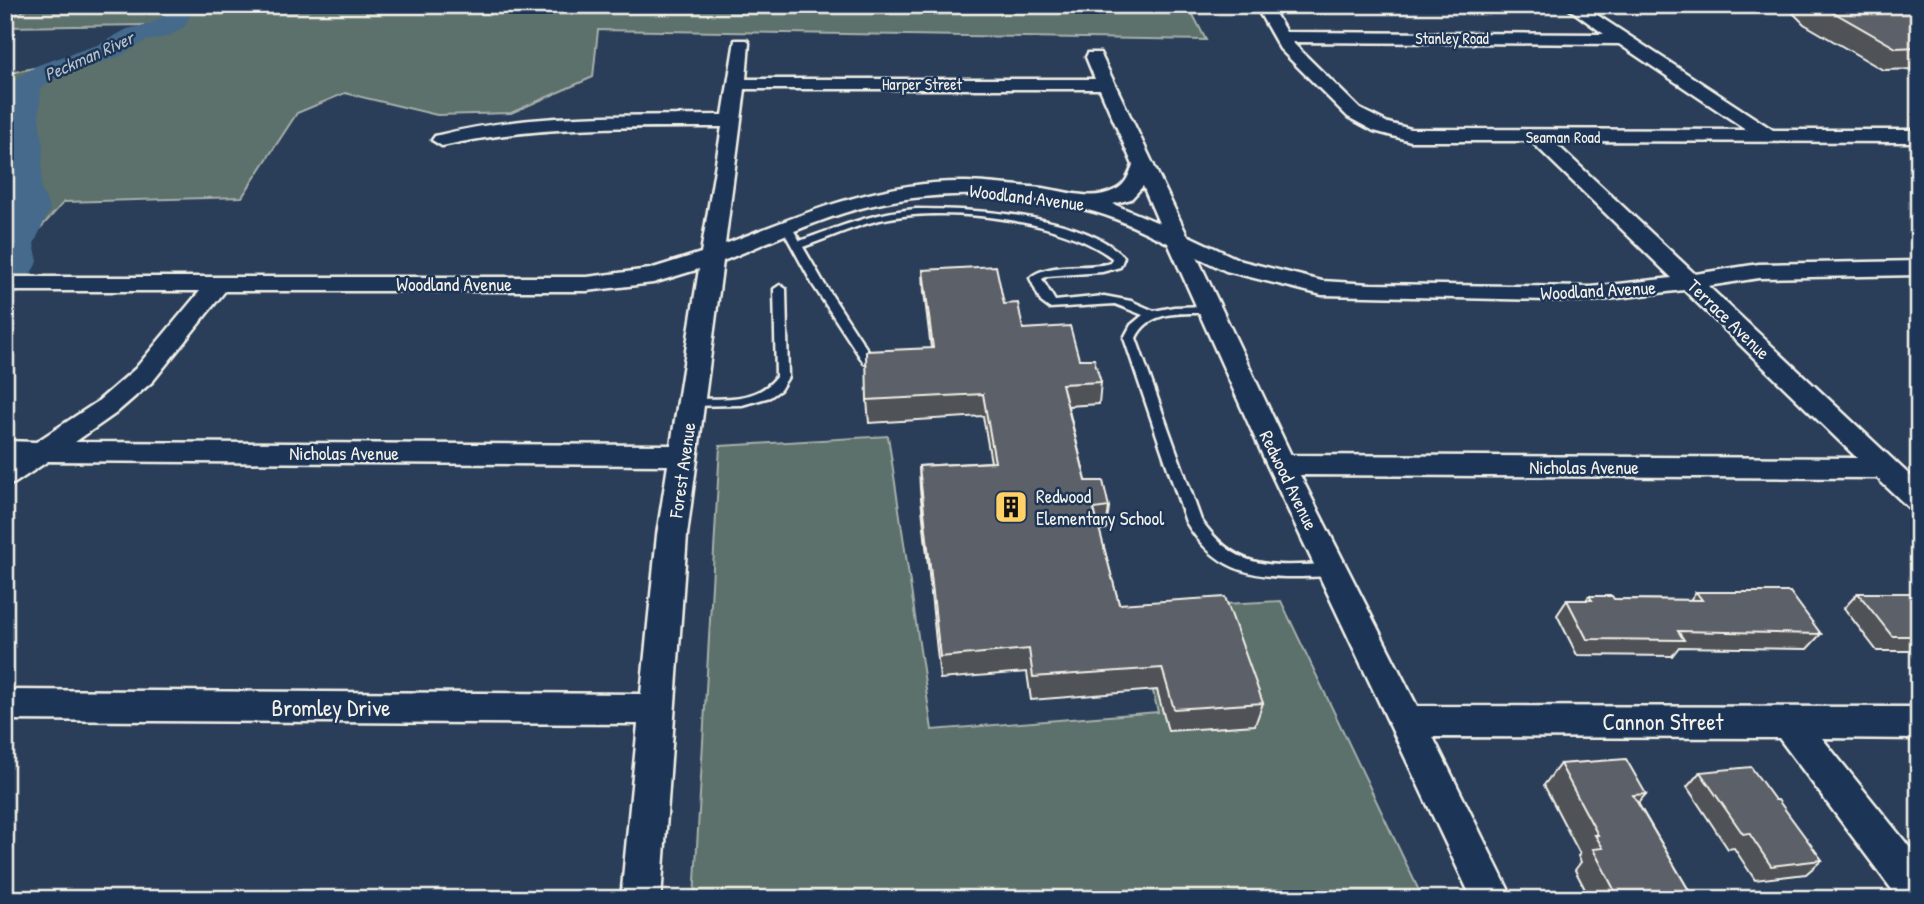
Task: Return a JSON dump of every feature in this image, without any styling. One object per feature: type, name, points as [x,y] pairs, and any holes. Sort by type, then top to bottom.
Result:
[{"type":"street","name":"Seaman Road","points":[[1262,5],[1286,46],[1354,113],[1381,128],[1434,137],[1919,136]]},
{"type":"street","points":[[1572,5],[1769,136]]},
{"type":"street","name":"Stanley Road","points":[[1281,37],[1622,39]]},
{"type":"street","name":"Forest Avenue","points":[[641,899],[672,535],[741,43]]},
{"type":"street","name":"Redwood Avenue","points":[[1094,57],[1281,465],[1493,899]]},
{"type":"street","name":"Harper Street","points":[[737,84],[1107,84]]},
{"type":"street","points":[[442,140],[482,129],[548,123],[731,121]]},
{"type":"street","name":"Terrace Avenue","points":[[1538,137],[1919,501]]},
{"type":"street","points":[[1073,201],[1102,200],[1125,195],[1136,186],[1143,165]]},
{"type":"street","name":"Woodland Avenue","points":[[13,283],[587,284],[653,276],[792,233],[856,203],[909,192],[992,190],[1073,201],[1130,217],[1234,266],[1322,288],[1371,292],[1591,294],[1691,283],[1759,271],[1919,268]]},
{"type":"street","points":[[718,218],[736,225],[792,233]]},
{"type":"street","points":[[5,476],[106,408],[144,375],[219,283]]},
{"type":"street","name":"Nicholas Avenue","points":[[5,451],[684,455]]},
{"type":"street","name":"Nicholas Avenue","points":[[1281,465],[1886,468]]},
{"type":"street","name":"Bromley Drive","points":[[5,705],[657,709]]},
{"type":"street","name":"Cannon Street","points":[[1408,721],[1919,723]]},
{"type":"street","points":[[1788,722],[1919,892]]},
{"type":"lane","points":[[868,360],[792,233],[915,211],[1012,218],[1063,229],[1108,246],[1118,257],[1116,265],[1102,269],[1044,273],[1037,278],[1047,302],[1053,305],[1111,299],[1129,302],[1153,315]]},
{"type":"lane","points":[[692,403],[747,400],[766,395],[777,387],[782,377],[780,289]]},
{"type":"lane","points":[[1208,309],[1162,311],[1133,327],[1130,338],[1194,522],[1207,543],[1229,561],[1259,569],[1333,570]]},
{"type":"green space","points":[[32,5],[1188,5],[1206,40],[598,30],[593,77],[511,113],[437,115],[345,93],[297,113],[242,197],[64,202],[5,267],[5,74],[100,54],[145,25],[5,27],[5,23]]},
{"type":"green space","points":[[888,436],[932,730],[1158,712],[1133,609],[1281,601],[1423,899],[694,899],[720,446]]},
{"type":"building","points":[[1821,5],[1919,5],[1919,47],[1896,48]]},
{"type":"building","name":"Redwood Elementary School","points":[[996,266],[1004,304],[1018,303],[1023,329],[1070,326],[1079,359],[1094,359],[1101,382],[1062,384],[1086,481],[1103,481],[1109,507],[1094,509],[1119,604],[1225,597],[1263,703],[1174,709],[1162,668],[1033,677],[1029,649],[940,657],[919,466],[995,462],[983,394],[867,400],[866,351],[933,348],[923,270]]},
{"type":"building","points":[[1696,592],[1790,592],[1821,634],[1678,631],[1684,640],[1587,639],[1567,600],[1592,600],[1589,596],[1612,596],[1614,599],[1702,600]]},
{"type":"building","points":[[1858,593],[1919,593],[1919,636],[1892,636]]},
{"type":"building","points":[[1626,759],[1646,794],[1633,795],[1694,899],[1619,899],[1593,849],[1603,848],[1560,764]]},
{"type":"building","points":[[1751,767],[1822,860],[1771,866],[1749,833],[1743,834],[1700,772]]},
{"type":"waterway","name":"Peckman River","points":[[5,286],[19,261],[15,244],[32,209],[24,189],[27,147],[23,117],[24,92],[29,83],[48,71],[110,50],[137,35],[159,30],[175,21],[183,5]]},
{"type":"place","name":"Redwood Elementary School","points":[[1011,507]]}]
